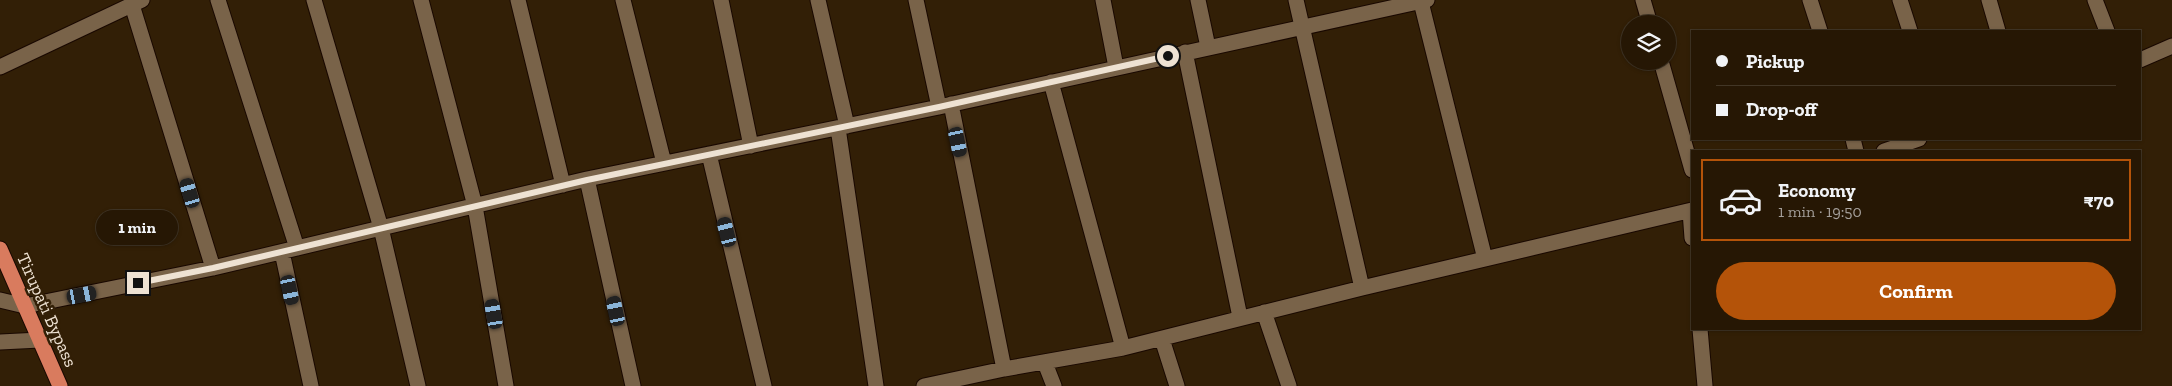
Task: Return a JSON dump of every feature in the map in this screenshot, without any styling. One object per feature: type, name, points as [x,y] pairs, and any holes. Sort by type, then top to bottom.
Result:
[{"type":"highway","name":"Tirupati Bypass","points":[[0,249],[60,386]]},
{"type":"street","points":[[218,0],[297,248]]},
{"type":"street","points":[[314,0],[381,228],[418,386]]},
{"type":"street","points":[[421,0],[475,206],[506,386]]},
{"type":"street","points":[[518,0],[563,185]]},
{"type":"street","points":[[624,0],[664,164]]},
{"type":"street","points":[[721,0],[751,146]]},
{"type":"street","points":[[818,0],[843,127],[876,386]]},
{"type":"street","points":[[916,0],[945,106],[1004,369]]},
{"type":"street","points":[[1103,0],[1116,67]]},
{"type":"street","points":[[1198,0],[1208,47]]},
{"type":"street","points":[[1296,0],[1362,288]]},
{"type":"street","points":[[1643,0],[1647,15]]},
{"type":"street","points":[[1810,0],[1820,30]]},
{"type":"street","points":[[1900,0],[1910,30]]},
{"type":"street","points":[[1989,0],[1998,30]]},
{"type":"street","points":[[2095,0],[2107,30]]},
{"type":"street","points":[[0,300],[25,306],[213,268],[563,185],[945,106],[1116,67],[1302,28],[1397,4],[1424,1],[1485,258]]},
{"type":"street","points":[[0,67],[137,2],[213,268]]},
{"type":"street","points":[[2141,60],[2172,46]]},
{"type":"street","points":[[1185,52],[1240,317]]},
{"type":"street","points":[[1664,70],[1691,166]]},
{"type":"street","points":[[1051,82],[1123,348]]},
{"type":"street","points":[[1887,150],[1916,140]]},
{"type":"street","points":[[709,154],[764,386]]},
{"type":"street","points":[[587,180],[633,386]]},
{"type":"street","points":[[924,386],[1004,369],[1123,348],[1240,317],[1691,210]]},
{"type":"street","points":[[282,252],[311,386]]},
{"type":"street","points":[[1264,312],[1289,386]]},
{"type":"street","points":[[1700,330],[1705,386]]},
{"type":"street","points":[[1162,339],[1177,386]]},
{"type":"street","points":[[0,342],[40,340]]},
{"type":"street","points":[[1046,363],[1054,386]]},
{"type":"route","points":[[138,283],[213,268],[587,180],[939,107],[1168,56]]}]
